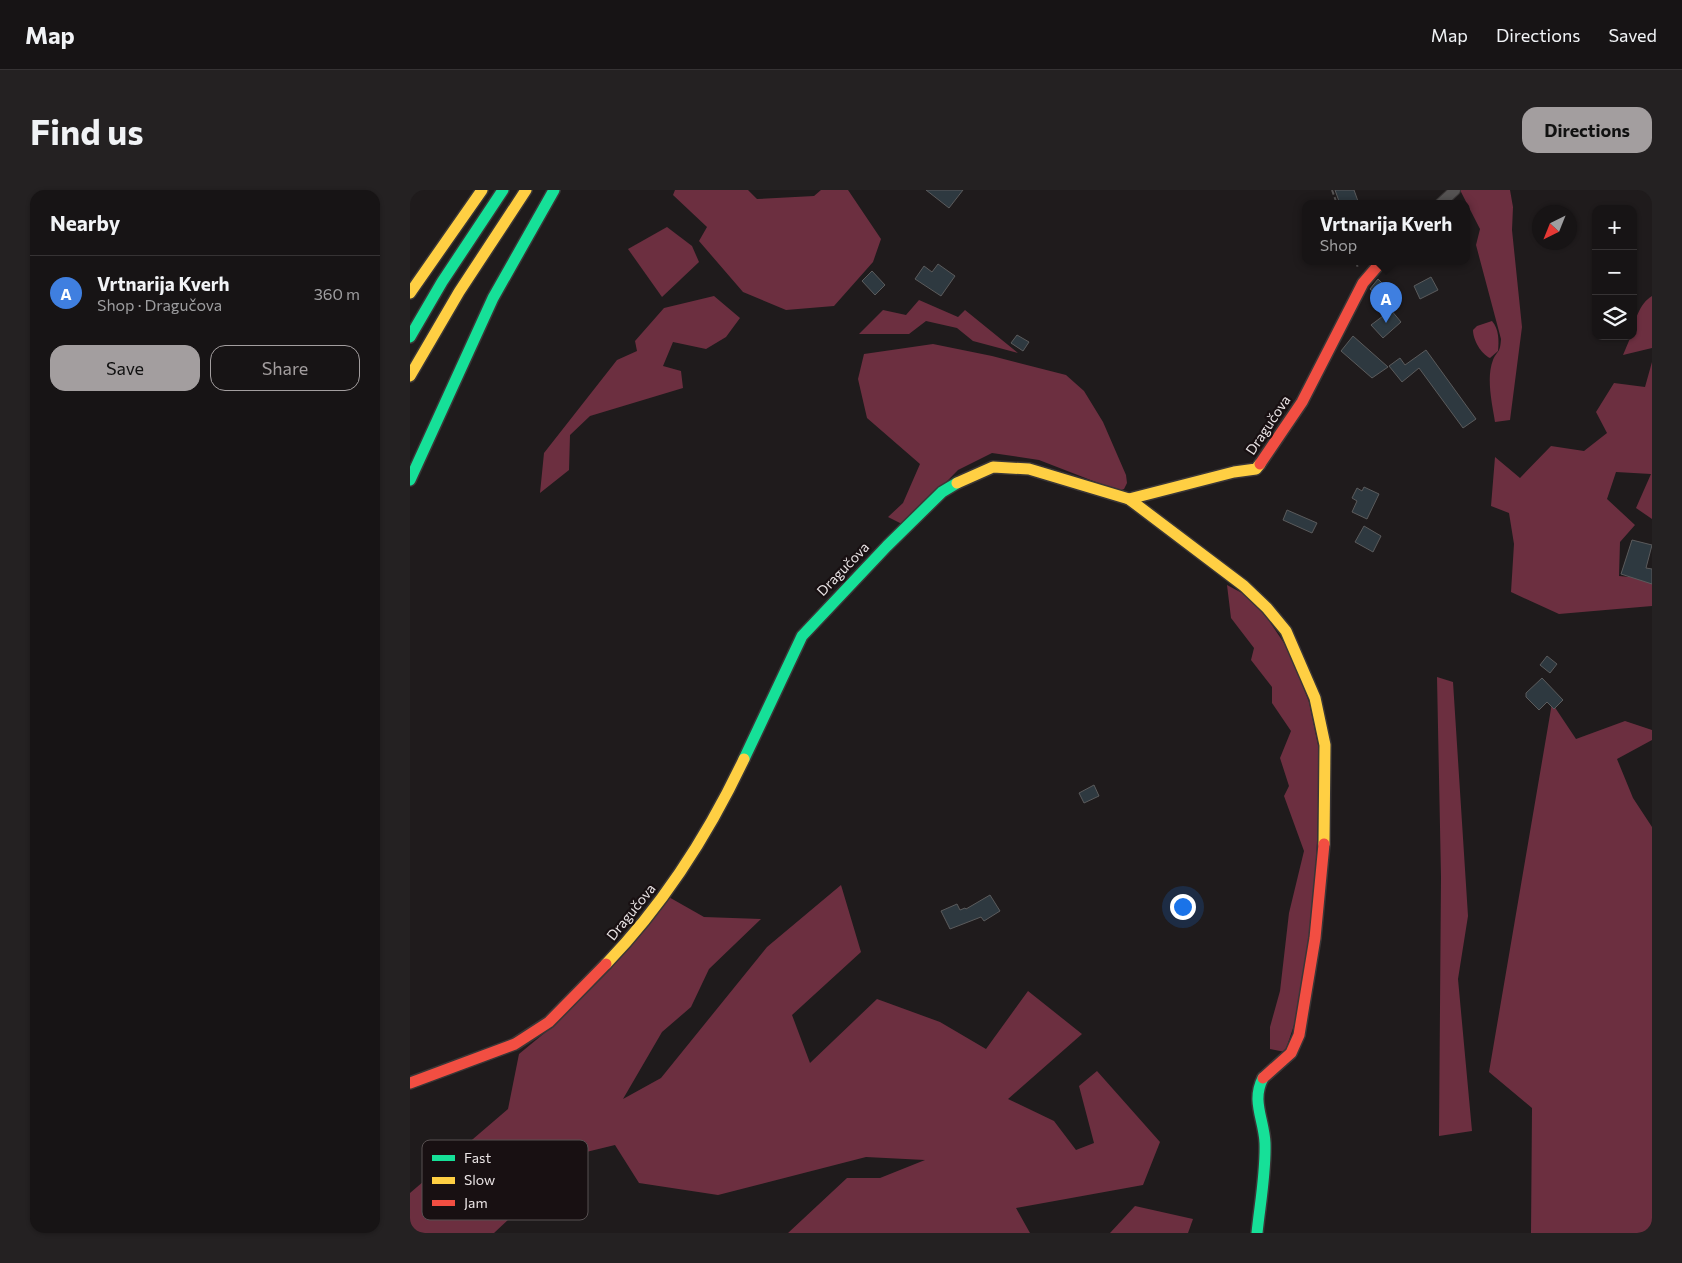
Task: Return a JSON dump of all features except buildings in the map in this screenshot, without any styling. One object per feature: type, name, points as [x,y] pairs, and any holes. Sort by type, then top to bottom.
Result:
[{"type":"main road","points":[[410,293],[482,190]]},
{"type":"main road","points":[[410,338],[442,282],[503,190]]},
{"type":"main road","points":[[410,376],[459,292],[526,190]]},
{"type":"main road","points":[[410,480],[493,298],[554,190]]},
{"type":"main road","name":"Dragučova","points":[[410,1083],[515,1044],[549,1022],[620,949],[660,901],[698,848],[720,809],[802,636],[887,546],[942,492],[971,474],[993,467],[1030,469],[1129,499],[1234,472],[1256,469],[1302,402],[1363,283],[1378,265]]},
{"type":"main road","points":[[1129,499],[1244,586],[1267,608],[1286,631],[1315,698],[1324,744],[1326,814],[1324,853],[1315,938],[1299,1035],[1291,1053],[1265,1074],[1258,1088],[1257,1104],[1265,1142],[1256,1233]]},
{"type":"street","points":[[1445,200],[1456,190]]},
{"type":"shaded area","points":[[675,190],[748,190],[757,199],[814,196],[821,190],[848,190],[881,239],[873,262],[834,306],[786,310],[743,292],[699,241],[707,227],[673,195]]},
{"type":"shaded area","points":[[1460,190],[1510,190],[1513,207],[1512,230],[1522,327],[1510,420],[1495,422],[1490,391],[1490,375],[1493,360],[1499,349],[1501,339],[1476,245],[1480,229],[1470,210],[1470,200],[1465,200]]},
{"type":"shaded area","points":[[667,227],[692,246],[699,262],[662,297],[628,249]]},
{"type":"shaded area","points":[[714,296],[740,318],[726,337],[706,349],[673,342],[663,366],[681,371],[683,388],[590,416],[570,435],[569,470],[540,493],[544,453],[617,360],[637,351],[635,341],[664,308]]},
{"type":"shaded area","points":[[1652,296],[1652,348],[1623,355],[1629,340],[1637,340],[1637,316]]},
{"type":"shaded area","points":[[919,300],[958,317],[965,310],[1018,353],[973,341],[957,328],[926,321],[909,334],[859,334],[883,310],[906,315]]},
{"type":"shaded area","points":[[1492,321],[1497,331],[1498,351],[1490,358],[1478,346],[1473,330],[1477,326]]},
{"type":"shaded area","points":[[933,344],[992,356],[1066,375],[1084,391],[1103,422],[1126,475],[1127,483],[1124,489],[1119,491],[1039,460],[992,453],[958,470],[904,525],[888,517],[903,503],[920,464],[867,418],[858,379],[864,354]]},
{"type":"shaded area","points":[[1652,362],[1652,519],[1636,508],[1651,474],[1616,472],[1607,499],[1635,525],[1620,542],[1619,576],[1652,579],[1652,606],[1559,614],[1511,592],[1514,544],[1509,513],[1491,506],[1495,457],[1520,478],[1551,446],[1584,451],[1607,433],[1596,412],[1614,383],[1645,387]]},
{"type":"shaded area","points":[[1227,585],[1255,600],[1290,652],[1309,702],[1320,754],[1315,898],[1298,1013],[1285,1052],[1270,1049],[1270,1027],[1280,991],[1289,913],[1304,851],[1284,796],[1289,786],[1280,758],[1291,731],[1272,703],[1272,687],[1251,660],[1254,648],[1231,618]]},
{"type":"shaded area","points":[[1437,677],[1453,682],[1468,916],[1458,979],[1472,1131],[1439,1136],[1441,877]]},
{"type":"shaded area","points":[[1552,703],[1576,739],[1625,721],[1652,730],[1652,740],[1617,759],[1633,798],[1652,827],[1652,1233],[1531,1233],[1532,1108],[1489,1072]]},
{"type":"shaded area","points":[[841,885],[861,952],[792,1015],[810,1063],[877,999],[940,1022],[986,1049],[1028,991],[1082,1034],[1008,1099],[1054,1121],[1076,1150],[1094,1143],[1079,1086],[1097,1071],[1160,1142],[1143,1185],[1016,1208],[1030,1233],[788,1233],[847,1178],[880,1178],[925,1160],[866,1157],[718,1195],[639,1183],[615,1145],[588,1152],[588,1140],[472,1140],[508,1109],[519,1054],[553,1026],[667,896],[704,917],[761,919],[709,969],[691,1007],[662,1032],[623,1099],[661,1078],[767,947]]},
{"type":"shaded area","points":[[422,1183],[422,1220],[508,1220],[494,1233],[410,1233],[410,1193]]},
{"type":"shaded area","points":[[1135,1206],[1193,1219],[1188,1233],[1110,1233]]},
{"type":"traffic: fast","points":[[410,337],[442,282],[503,190]]},
{"type":"traffic: fast","points":[[410,480],[493,298],[554,190]]},
{"type":"traffic: fast","points":[[744,759],[802,636],[887,546],[942,492],[957,483]]},
{"type":"traffic: fast","points":[[1257,1233],[1265,1154],[1264,1134],[1258,1102],[1258,1094],[1263,1078]]},
{"type":"traffic: slow","points":[[410,293],[482,190]]},
{"type":"traffic: slow","points":[[410,376],[459,292],[526,190]]},
{"type":"traffic: slow","points":[[957,483],[993,467],[1029,469],[1129,499],[1234,472],[1256,469],[1260,464]]},
{"type":"traffic: slow","points":[[1129,499],[1244,586],[1267,608],[1286,631],[1315,698],[1325,745],[1324,844]]},
{"type":"traffic: slow","points":[[606,964],[647,917],[683,868],[715,815],[744,759]]},
{"type":"traffic: jam","points":[[1260,464],[1302,402],[1363,283],[1378,265]]},
{"type":"traffic: jam","points":[[1263,1078],[1291,1053],[1299,1035],[1315,938],[1324,844]]},
{"type":"traffic: jam","points":[[410,1083],[515,1044],[549,1022],[606,964]]},
{"type":"place","name":"Vrtnarija Kverh","points":[[1386,323]]}]
